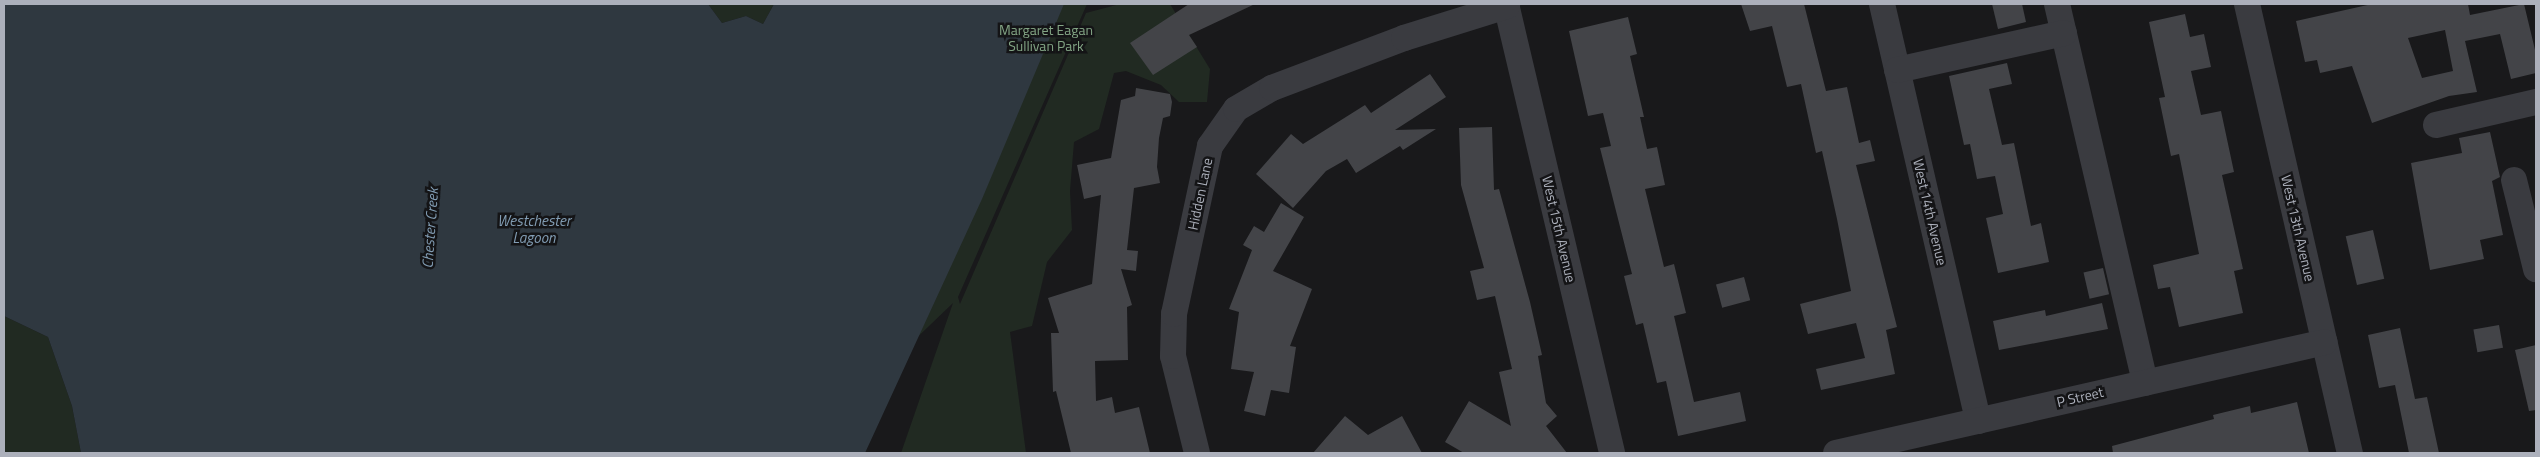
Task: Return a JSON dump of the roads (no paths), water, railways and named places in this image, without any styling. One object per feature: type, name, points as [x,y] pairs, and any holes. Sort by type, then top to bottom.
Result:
[{"type":"street","name":"West 14th Avenue","points":[[1882,4],[1978,421]]},
{"type":"street","points":[[2057,4],[2145,383]]},
{"type":"street","name":"West 13th Avenue","points":[[2247,4],[2350,453]]},
{"type":"street","name":"Hidden Lane","points":[[1197,453],[1173,356],[1174,323],[1210,146],[1236,109],[1272,88],[1404,38],[1506,5]]},
{"type":"street","name":"West 15th Avenue","points":[[1506,5],[1612,453]]},
{"type":"street","points":[[1897,70],[2064,33]]},
{"type":"street","points":[[2436,125],[2536,102]]},
{"type":"street","points":[[2514,180],[2536,269]]},
{"type":"street","name":"P Street","points":[[1836,453],[2325,342]]},
{"type":"water","name":"Westchester Lagoon","points":[[4,4],[708,4],[722,23],[746,16],[763,24],[774,4],[1064,4],[982,199],[865,453],[81,453],[72,406],[48,337],[4,316]]},
{"type":"park label","name":"Margaret Eagan Sullivan Park","points":[[1046,38]]},
{"type":"water label","name":"Chester Creek","points":[[430,228]]}]
